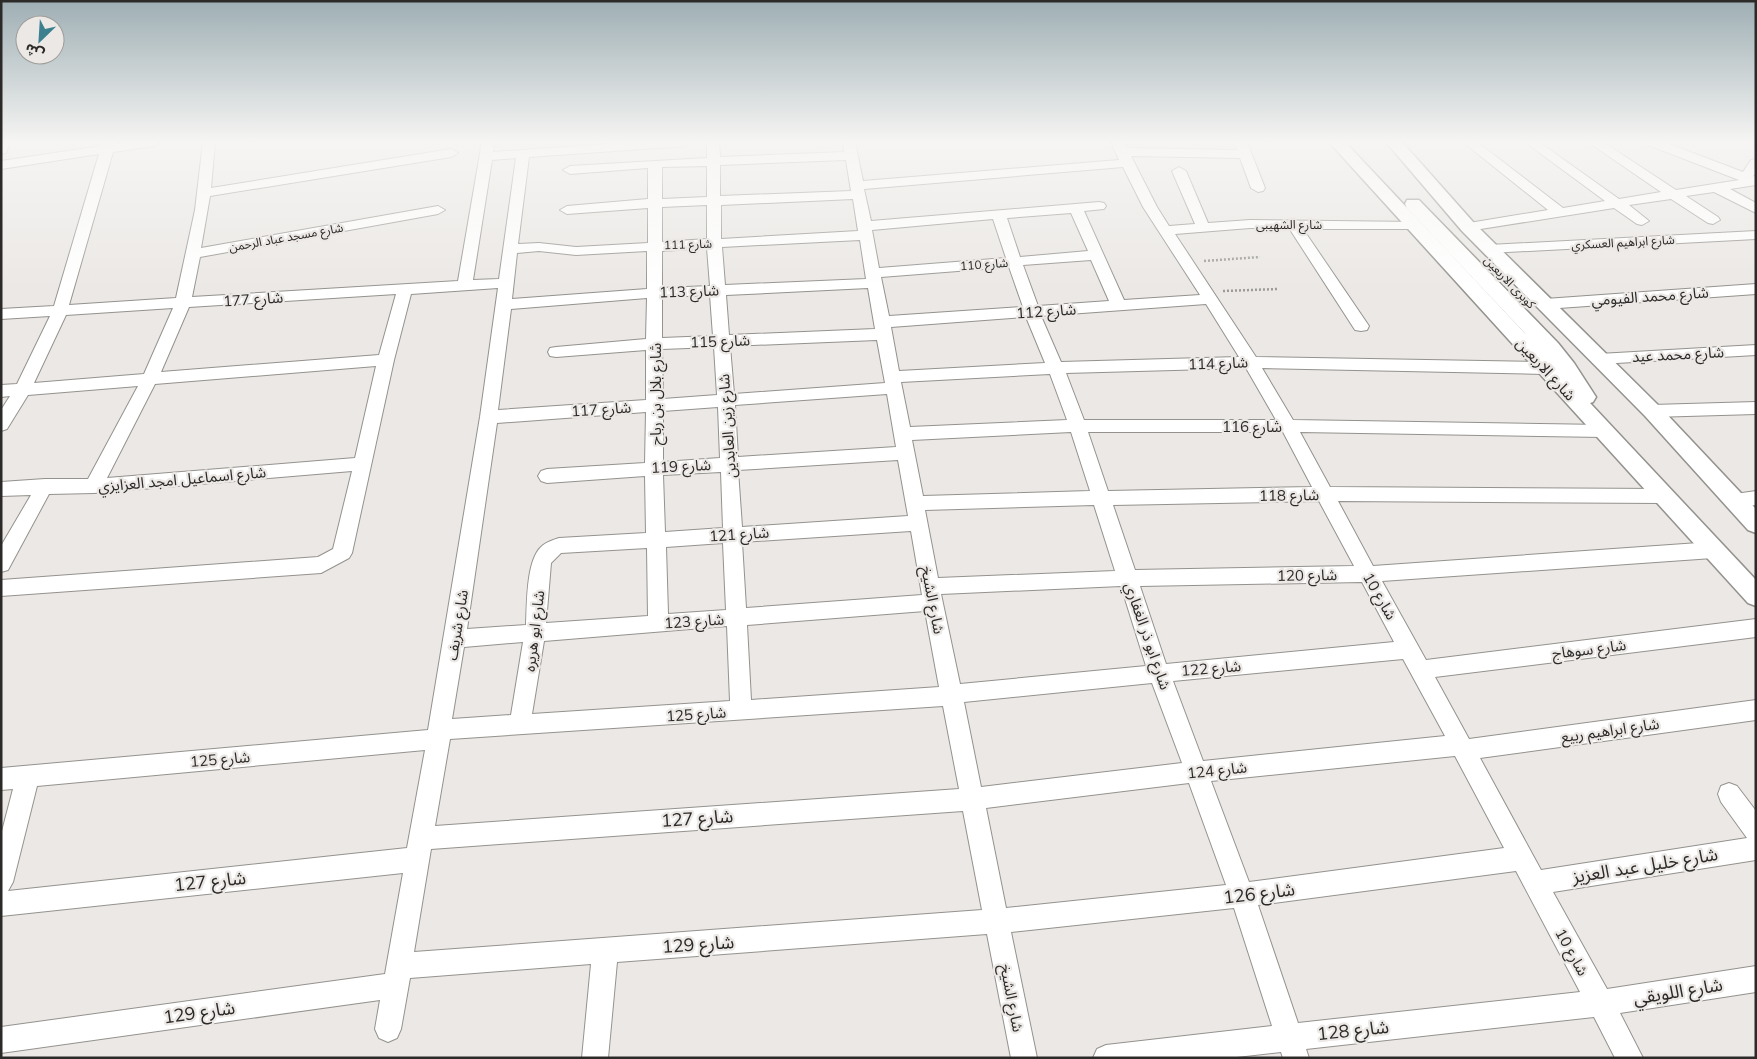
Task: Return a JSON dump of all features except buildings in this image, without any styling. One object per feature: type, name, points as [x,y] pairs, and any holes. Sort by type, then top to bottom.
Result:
[{"type":"street","points":[[1,425],[23,390],[60,311],[95,191]]},
{"type":"street","points":[[94,486],[150,378],[183,303],[194,254],[204,193],[214,191]]},
{"type":"street","points":[[465,286],[481,191]]},
{"type":"street","name":"شارع شريف","points":[[388,1029],[455,639],[489,417],[518,191]]},
{"type":"street","name":"شارع بلال بن رباح","points":[[654,191],[656,245],[654,293],[656,404],[654,468],[658,624]]},
{"type":"street","name":"شارع زين العابدين","points":[[713,191],[714,243],[730,464],[741,711]]},
{"type":"street","points":[[567,210],[840,191]]},
{"type":"street","name":"شارع الشيخ","points":[[859,191],[918,523],[1024,1058]]},
{"type":"street","name":"شارع 10","points":[[1144,191],[1166,230],[1250,362],[1288,426],[1367,574],[1422,670],[1534,883],[1630,1058]]},
{"type":"street","points":[[1188,191],[1203,227]]},
{"type":"street","name":"شارع الاربعين","points":[[1382,191],[1756,596]]},
{"type":"street","name":"كوبرى الاربعين","points":[[1401,191],[1551,348],[1581,388],[1602,431]]},
{"type":"street","name":"كوبرى الاربعين","points":[[1423,191],[1600,376],[1612,386],[1652,411]]},
{"type":"street","points":[[1437,191],[1489,249],[1652,411],[1756,524]]},
{"type":"street","points":[[1534,191],[1562,213]]},
{"type":"street","points":[[1600,191],[1642,221]]},
{"type":"street","points":[[1669,191],[1713,220]]},
{"type":"street","points":[[1468,227],[1697,191]]},
{"type":"street","points":[[1724,191],[1756,209]]},
{"type":"street","name":"شارع 111","points":[[511,250],[539,247],[576,251],[714,243],[866,231],[999,215],[1099,206]]},
{"type":"street","points":[[1076,208],[1119,306]]},
{"type":"street","name":"شارع مسجد عباد الرحمن","points":[[194,254],[438,210]]},
{"type":"street","name":"شارع ابو ذر الغفاري","points":[[999,215],[1032,312],[1077,426],[1160,673],[1242,895],[1293,1047]]},
{"type":"street","points":[[1293,224],[1361,326]]},
{"type":"street","name":"شارع الشهيبى","points":[[1166,230],[1293,224],[1412,225]]},
{"type":"street","name":"شارع ابراهيم العسكري","points":[[1489,249],[1756,235]]},
{"type":"street","name":"شارع 110","points":[[874,278],[1096,255]]},
{"type":"street","name":"شارع 113","points":[[503,305],[874,278]]},
{"type":"street","name":"شارع 177","points":[[1,314],[506,283]]},
{"type":"street","points":[[1,588],[321,565],[342,554],[386,360],[405,289]]},
{"type":"street","name":"شارع محمد الفيومي","points":[[1545,304],[1756,289]]},
{"type":"street","name":"شارع 112","points":[[883,328],[1032,312],[1119,306],[1208,295]]},
{"type":"street","name":"شارع 115","points":[[556,352],[655,344],[721,342],[883,328]]},
{"type":"street","name":"شارع محمد عيد","points":[[1600,359],[1756,350]]},
{"type":"street","points":[[1,391],[386,360]]},
{"type":"street","name":"شارع 114","points":[[893,382],[1054,368],[1250,362],[1544,368]]},
{"type":"street","name":"شارع 117","points":[[489,417],[726,399],[893,382]]},
{"type":"street","points":[[1652,411],[1756,408]]},
{"type":"street","name":"شارع 116","points":[[904,443],[1077,426],[1288,426],[1602,431]]},
{"type":"street","name":"شارع 119","points":[[547,476],[730,464],[904,443]]},
{"type":"street","name":"شارع اسماعيل امجد العزايزي","points":[[1,489],[45,486],[94,486],[362,464]]},
{"type":"street","points":[[1,564],[45,486]]},
{"type":"street","name":"شارع 118","points":[[915,503],[1325,494],[1663,496]]},
{"type":"street","points":[[1734,500],[1756,498]]},
{"type":"street","name":"شارع 121","points":[[559,546],[918,523]]},
{"type":"street","name":"شارع ابو هريره","points":[[520,724],[535,632],[542,563],[544,556],[550,549],[559,546]]},
{"type":"street","name":"شارع 120","points":[[932,594],[1128,578],[1367,574],[1713,550]]},
{"type":"street","name":"شارع 123","points":[[455,639],[737,618],[932,594]]},
{"type":"street","name":"شارع سوهاج","points":[[1422,670],[1756,628]]},
{"type":"street","name":"شارع 122","points":[[952,695],[1410,649]]},
{"type":"street","name":"شارع 125","points":[[1,778],[439,735],[520,724],[741,711],[952,695]]},
{"type":"street","name":"شارع ابراهيم ربيع","points":[[1463,747],[1756,710]]},
{"type":"street","name":"شارع 124","points":[[972,799],[1196,772],[1463,747]]},
{"type":"street","points":[[1,882],[28,776]]},
{"type":"street","points":[[1729,794],[1756,830]]},
{"type":"street","name":"شارع 127","points":[[1,904],[420,848],[972,799]]},
{"type":"street","name":"شارع خليل عبد العزيز","points":[[1534,883],[1756,848]]},
{"type":"street","name":"شارع 126","points":[[997,922],[1242,895],[1521,858]]},
{"type":"street","name":"شارع 129","points":[[1,1040],[398,975],[605,950],[997,922]]},
{"type":"street","points":[[595,1058],[605,950]]},
{"type":"street","name":"شارع اللويقي","points":[[1600,1003],[1756,979]]},
{"type":"street","name":"شارع 128","points":[[1106,1058],[1293,1047],[1600,1003]]},
{"type":"path","points":[[1186,262],[1260,257]]},
{"type":"path","points":[[1208,295],[1278,289]]}]
